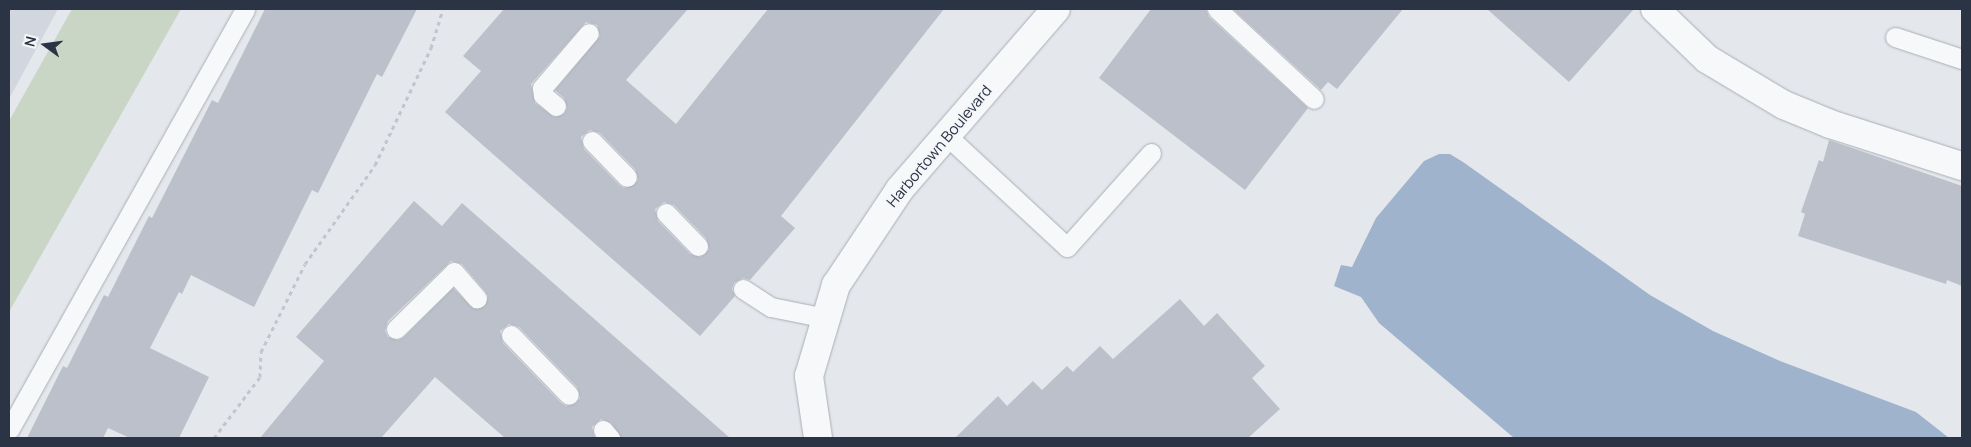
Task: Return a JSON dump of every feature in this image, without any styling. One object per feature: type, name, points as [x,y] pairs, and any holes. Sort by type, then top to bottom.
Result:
[{"type":"street","name":"Harbortown Boulevard","points":[[818,438],[809,376],[836,285],[900,189],[1056,9]]},
{"type":"street","points":[[1655,9],[1707,60],[1784,105],[1830,124],[1962,166]]},
{"type":"lane","points":[[9,430],[245,9]]},
{"type":"lane","points":[[1216,9],[1314,99]]},
{"type":"lane","points":[[556,106],[543,95],[542,88],[589,33]]},
{"type":"lane","points":[[1895,37],[1962,60]]},
{"type":"lane","points":[[946,135],[1067,247],[1152,153]]},
{"type":"lane","points":[[592,141],[627,177]]},
{"type":"lane","points":[[666,213],[698,246]]},
{"type":"lane","points":[[396,329],[454,272],[477,298]]},
{"type":"lane","points":[[743,289],[771,307],[826,318]]},
{"type":"lane","points":[[511,335],[569,395]]},
{"type":"path","points":[[214,438],[260,377],[261,352],[304,264],[375,165],[431,48],[443,9]]},
{"type":"shaded area","points":[[9,9],[58,9],[9,99]]},
{"type":"green space","points":[[72,9],[181,9],[9,312],[9,121]]},
{"type":"water","points":[[1439,154],[1450,154],[1463,162],[1650,295],[1713,331],[1780,361],[1916,412],[1949,438],[1514,438],[1379,323],[1361,297],[1334,286],[1341,265],[1352,267],[1376,218],[1424,161]]},
{"type":"building","points":[[265,9],[417,9],[382,77],[377,74],[318,193],[312,190],[254,307],[191,275],[182,294],[179,292],[150,348],[209,377],[179,438],[130,438],[108,428],[103,438],[27,438],[63,366],[67,368],[104,295],[108,297],[149,216],[152,218],[212,100],[218,103]]},
{"type":"building","points":[[504,9],[688,9],[626,80],[676,124],[768,9],[944,9],[781,216],[795,228],[750,280],[743,278],[734,283],[732,289],[735,296],[700,336],[445,112],[481,71],[463,56]],"holes":[[[586,22],[597,25],[600,36],[555,90],[564,98],[567,108],[564,114],[554,117],[535,103],[531,84]],[[590,130],[600,133],[635,169],[638,180],[634,185],[624,188],[619,185],[584,149],[581,137]],[[664,202],[674,205],[706,238],[709,249],[705,254],[700,257],[690,254],[658,221],[655,209]]]},
{"type":"building","points":[[1151,9],[1206,9],[1209,17],[1308,108],[1245,190],[1099,78]]},
{"type":"building","points":[[1233,9],[1403,9],[1337,89],[1328,82],[1321,90]]},
{"type":"building","points":[[1487,9],[1634,9],[1569,82]]},
{"type":"building","points":[[1829,140],[1962,186],[1962,286],[1947,280],[1946,284],[1798,236],[1805,214],[1801,212],[1819,160],[1823,162]]},
{"type":"building","points":[[414,201],[442,226],[462,203],[730,438],[621,438],[611,423],[601,419],[592,427],[595,438],[505,438],[435,377],[381,438],[260,438],[324,361],[296,337]],"holes":[[[451,261],[462,264],[485,291],[488,296],[485,306],[473,308],[453,288],[404,337],[398,340],[388,337],[385,331],[388,321]],[[509,324],[519,327],[577,387],[580,398],[576,403],[566,406],[561,403],[503,343],[500,331]]]},
{"type":"building","points":[[1180,299],[1204,326],[1217,313],[1265,366],[1252,378],[1280,409],[1248,438],[955,438],[998,396],[1007,406],[1033,381],[1042,390],[1067,366],[1073,372],[1100,346],[1113,359]]}]
